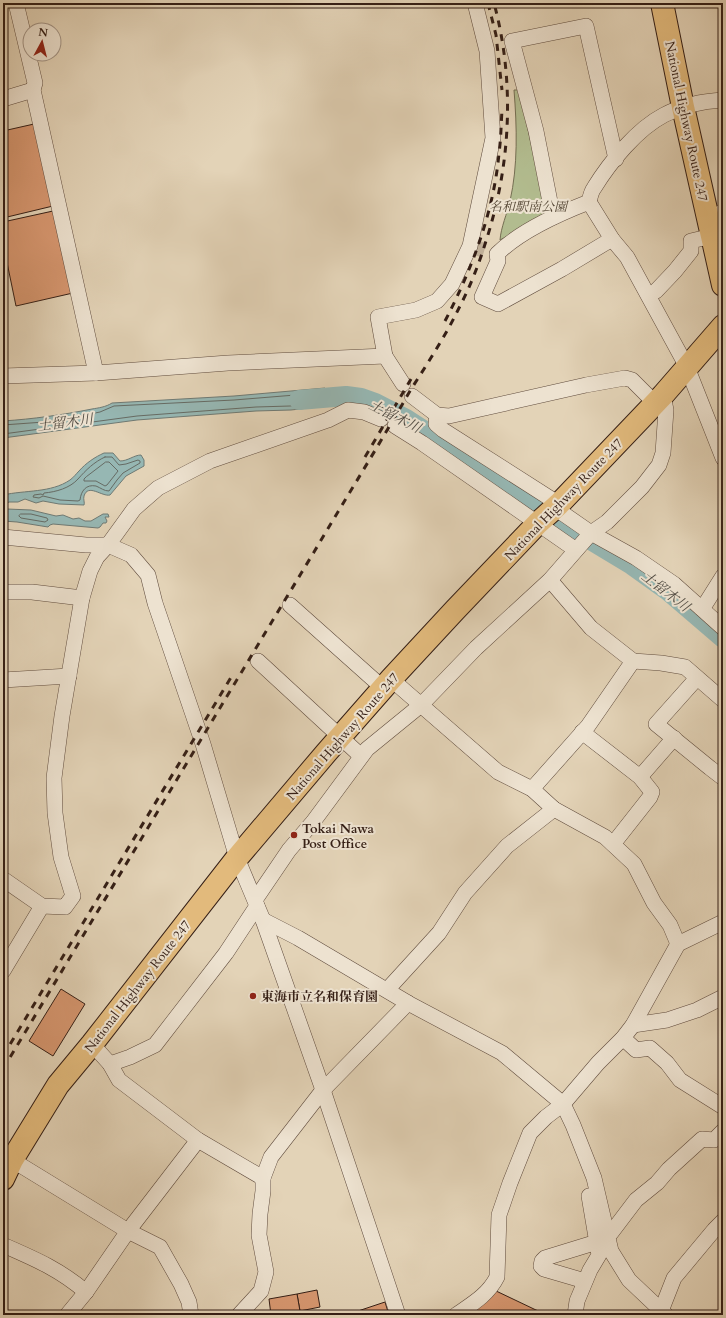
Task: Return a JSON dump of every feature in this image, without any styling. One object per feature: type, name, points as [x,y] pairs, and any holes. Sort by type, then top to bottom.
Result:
[{"type":"highway","name":"National Highway Route 247","points":[[662,3],[683,107],[714,222],[723,285]]},
{"type":"highway","name":"National Highway Route 247","points":[[7,1168],[58,1085],[92,1044],[237,858],[387,683],[659,399],[723,326]]},
{"type":"street","points":[[16,3],[35,83],[33,90],[96,373]]},
{"type":"street","points":[[403,384],[385,356],[378,317],[416,310],[437,301],[452,284],[470,246],[493,138],[487,51],[475,3]]},
{"type":"street","points":[[553,216],[536,131],[512,41],[586,26],[616,159]]},
{"type":"street","points":[[3,99],[33,90]]},
{"type":"street","points":[[723,100],[710,100],[683,107],[664,115],[640,131],[593,189],[589,202],[612,239],[627,257],[649,294],[688,367],[723,458]]},
{"type":"street","points":[[589,202],[553,216],[505,246],[497,254],[498,261],[482,297],[498,304],[562,269],[612,239]]},
{"type":"street","points":[[649,294],[656,291],[675,272],[691,250],[691,241],[714,222]]},
{"type":"street","points":[[3,376],[96,373],[228,363],[385,356]]},
{"type":"street","points":[[110,1064],[130,1058],[155,1045],[258,909],[289,850],[313,822],[367,749],[421,705],[476,648],[550,580],[591,533],[607,522],[642,487],[659,465],[663,453],[666,410],[659,399],[632,380],[625,378],[586,385],[449,416],[437,415],[412,396]]},
{"type":"street","points":[[3,880],[42,906],[64,907],[73,896],[61,857],[55,813],[54,778],[62,716],[82,598],[90,571],[97,557],[108,545],[134,509],[158,488],[210,461],[328,420],[348,410],[364,412],[381,419]]},
{"type":"street","points":[[437,415],[436,424],[548,514],[578,548]]},
{"type":"street","points":[[395,426],[422,443],[548,514],[591,533],[636,558],[674,584],[723,628]]},
{"type":"street","points":[[3,537],[86,545],[108,545],[131,555],[148,575],[155,603],[203,744],[237,858],[258,909],[323,1090],[398,1315]]},
{"type":"street","points":[[701,608],[706,603],[710,594],[723,576]]},
{"type":"street","points":[[550,580],[591,628],[633,661],[662,663],[685,667],[723,700]]},
{"type":"street","points":[[3,592],[32,592],[82,598]]},
{"type":"street","points":[[290,605],[387,683],[421,705],[498,772],[532,789],[554,809],[605,837],[634,864],[654,903],[670,925],[678,944]]},
{"type":"street","points":[[258,661],[361,756]]},
{"type":"street","points":[[532,789],[582,732],[633,661]]},
{"type":"street","points":[[3,680],[69,676]]},
{"type":"street","points":[[697,678],[656,724],[723,778]]},
{"type":"street","points":[[582,732],[640,777],[652,792],[650,797],[613,844]]},
{"type":"street","points":[[640,777],[674,738]]},
{"type":"street","points":[[387,990],[439,933],[465,893],[507,846],[554,809]]},
{"type":"street","points":[[3,971],[42,906]]},
{"type":"street","points":[[258,909],[298,938],[408,1003],[502,1053],[563,1104],[594,1178],[602,1238],[599,1255],[577,1301],[575,1315]]},
{"type":"street","points":[[456,1315],[482,1298],[498,1278],[499,1215],[530,1133],[546,1117],[563,1104],[598,1063],[623,1038],[633,1025],[678,944],[723,922]]},
{"type":"street","points":[[633,1025],[668,1020],[697,1010],[723,997]]},
{"type":"street","points":[[239,1315],[260,1291],[266,1272],[259,1235],[263,1191],[262,1178],[271,1157],[323,1090],[408,1003]]},
{"type":"street","points":[[623,1038],[636,1050],[650,1048],[666,1063],[680,1080],[723,1107]]},
{"type":"street","points":[[92,1044],[110,1064],[119,1080],[198,1140],[262,1178]]},
{"type":"street","points":[[586,1281],[544,1269],[540,1266],[545,1258],[602,1238],[611,1233],[636,1200],[657,1183],[668,1169],[702,1139],[714,1140],[723,1131]]},
{"type":"street","points":[[67,1315],[86,1292],[128,1231],[198,1140]]},
{"type":"street","points":[[7,1168],[160,1247],[189,1302],[191,1315]]},
{"type":"street","points":[[602,1238],[629,1280],[664,1313],[674,1278],[723,1221]]},
{"type":"street","points":[[3,1245],[54,1268],[70,1278],[86,1292]]},
{"type":"green space","name":"名和駅南公園","points":[[514,90],[519,90],[547,212],[500,240],[513,188],[516,160]]},
{"type":"water","points":[[325,388],[327,406],[291,410],[256,411],[137,420],[3,438],[3,421],[70,413],[102,407],[112,403],[234,396]]},
{"type":"water","points":[[104,453],[113,453],[120,461],[141,455],[144,460],[144,466],[126,476],[110,495],[92,490],[86,492],[84,497],[84,505],[59,504],[43,501],[36,503],[25,499],[18,502],[9,502],[3,505],[3,495],[46,489],[63,484],[71,479],[94,458]]},
{"type":"water","points":[[3,507],[7,509],[31,510],[56,516],[63,515],[73,519],[79,518],[85,521],[91,521],[103,514],[108,514],[109,517],[105,517],[107,521],[106,523],[103,523],[98,528],[53,524],[48,527],[3,521]]},
{"type":"building","points":[[34,124],[53,206],[3,218],[3,131]]},
{"type":"building","points":[[53,211],[73,293],[16,306],[3,243],[3,222]]},
{"type":"building","points":[[61,989],[85,1004],[53,1056],[29,1041]]},
{"type":"building","points":[[317,1290],[320,1307],[300,1311],[297,1294]]},
{"type":"building","points":[[494,1290],[536,1310],[550,1315],[466,1315]]},
{"type":"building","points":[[297,1294],[300,1311],[271,1315],[269,1299]]},
{"type":"building","points":[[385,1302],[389,1315],[349,1315],[349,1314]]},
{"type":"waterway","name":"土留木川","points":[[299,400],[346,396],[361,398],[375,403],[406,419],[530,499],[554,518],[632,565],[667,590],[723,638]]},
{"type":"tunnel","points":[[470,246],[497,254]]},
{"type":"railway","points":[[488,3],[496,35],[502,90]]},
{"type":"railway","points":[[3,1069],[442,340],[467,292],[486,241],[494,212],[501,182],[505,152],[507,122],[505,62],[501,32],[494,3]]},
{"type":"railway","points":[[445,321],[473,260],[487,218],[496,175],[502,110]]},
{"type":"railway","points":[[365,457],[411,379]]},
{"type":"railway","points":[[3,1056],[233,674]]},
{"type":"place","name":"Tokai Nawa Post Office","points":[[294,835]]},
{"type":"place","name":"東海市立名和保育園","points":[[253,996]]}]
